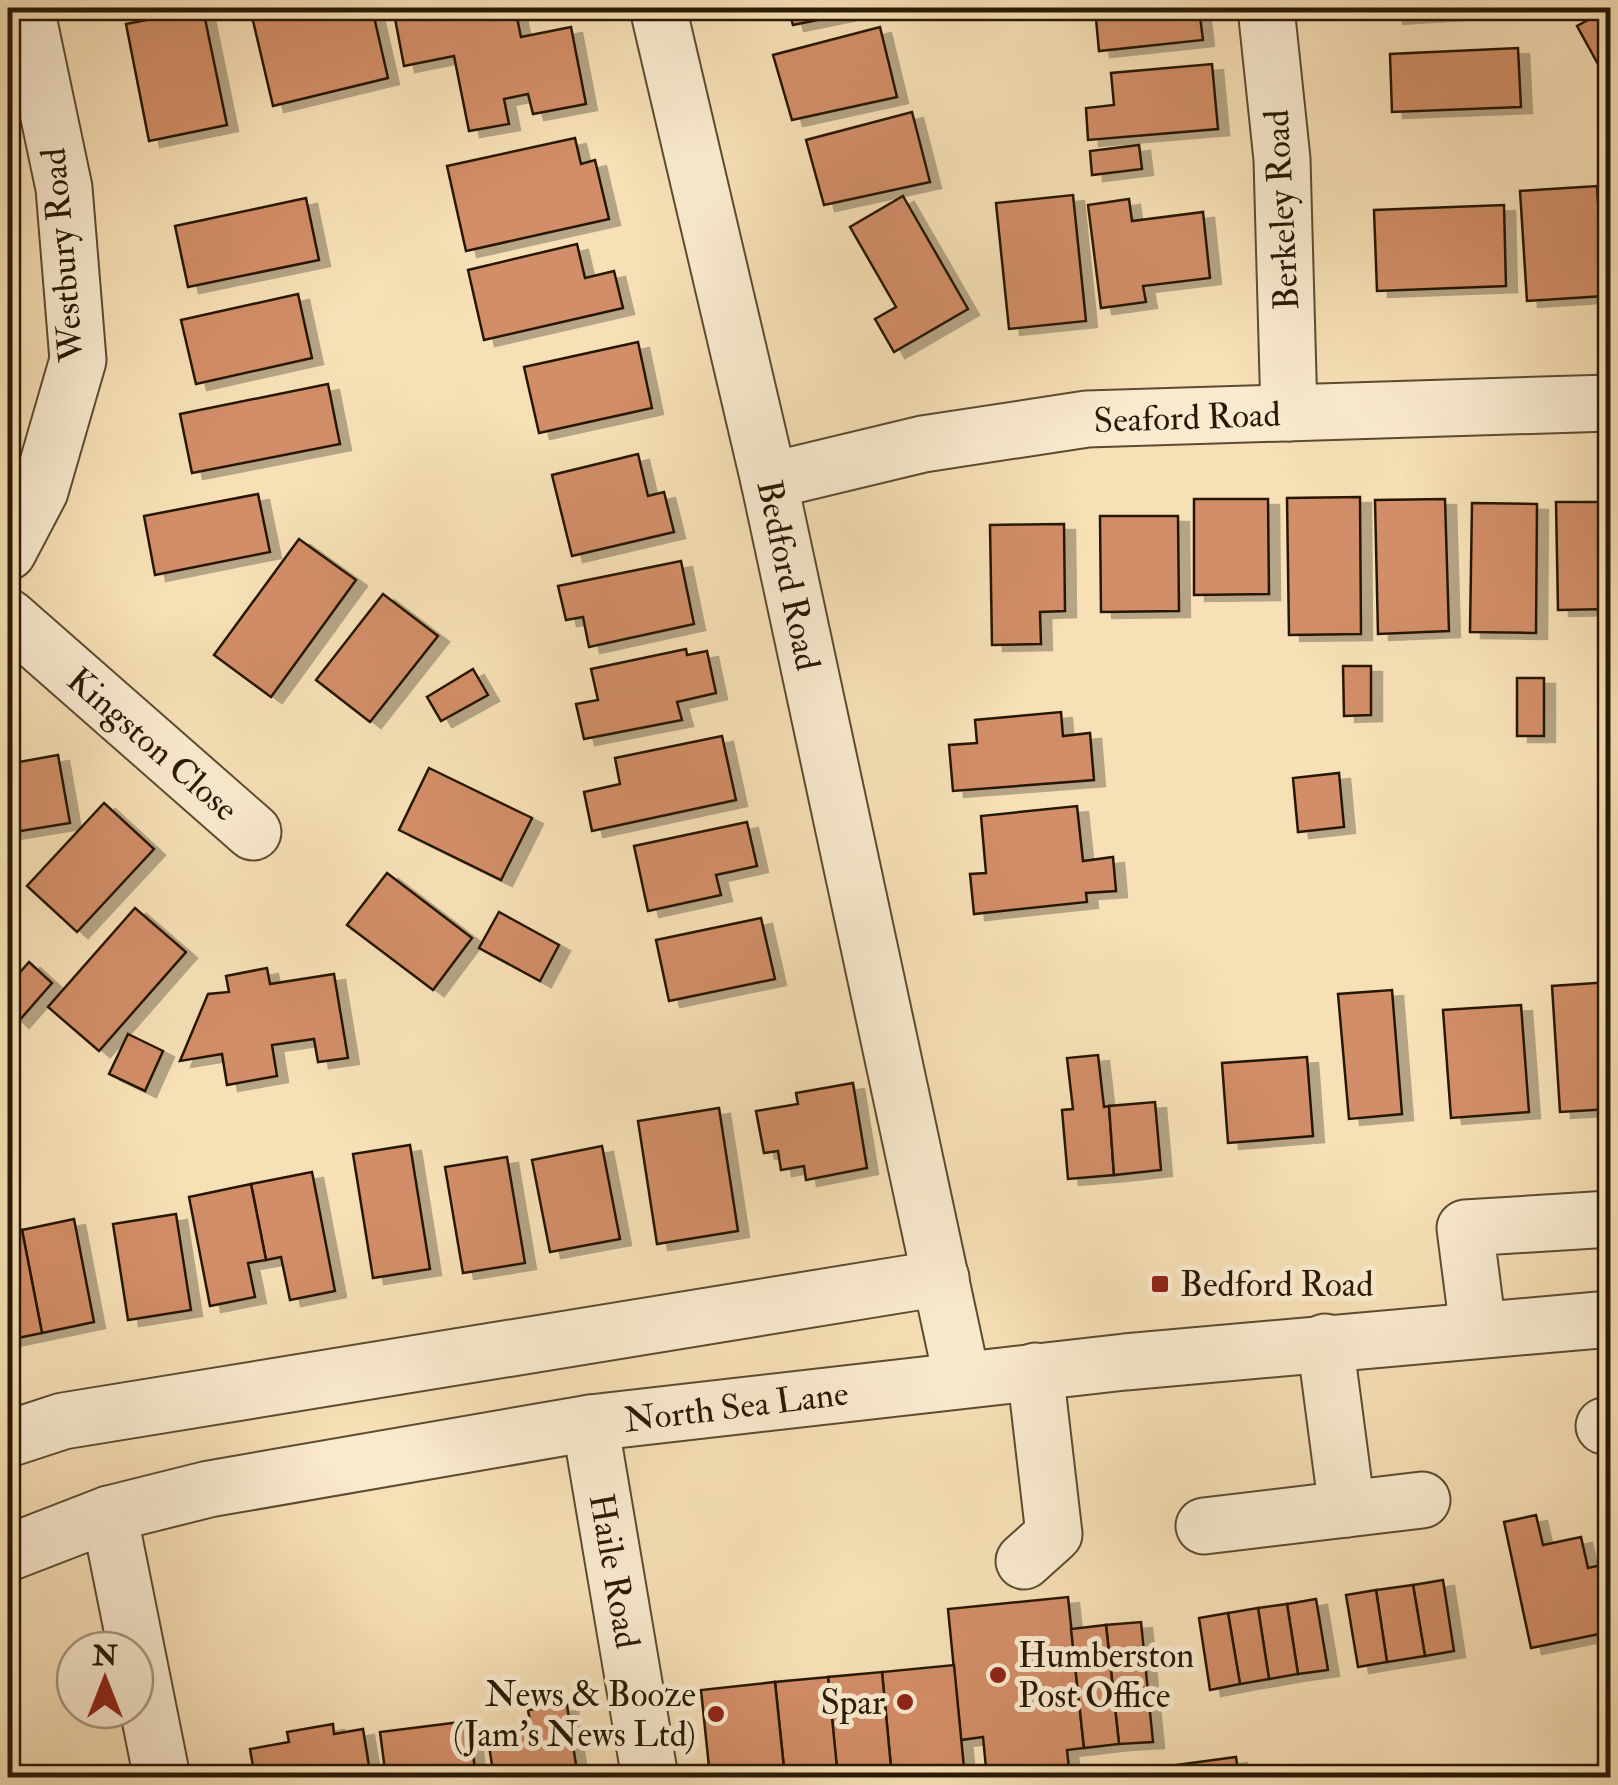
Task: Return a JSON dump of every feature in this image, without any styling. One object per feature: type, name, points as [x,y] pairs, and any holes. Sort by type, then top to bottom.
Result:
[{"type":"street","name":"Westbury Road","points":[[8,552],[40,491],[78,360],[64,188],[26,8]]},
{"type":"street","name":"Bedford Road","points":[[658,8],[769,480],[962,1379]]},
{"type":"street","name":"Berkeley Road","points":[[1266,8],[1282,158],[1289,412]]},
{"type":"street","name":"Seaford Road","points":[[769,480],[924,444],[1087,419],[1610,403]]},
{"type":"street","name":"Kingston Close","points":[[8,618],[253,832]]},
{"type":"street","points":[[1478,1329],[1465,1228],[1610,1219]]},
{"type":"street","points":[[8,1439],[63,1421],[942,1278]]},
{"type":"street","name":"North Sea Lane","points":[[8,1553],[109,1514],[210,1489],[590,1423],[1035,1371],[1610,1319]]},
{"type":"street","points":[[1325,1342],[1346,1509]]},
{"type":"street","points":[[1024,1561],[1054,1534],[1035,1371]]},
{"type":"street","name":"Haile Road","points":[[590,1423],[650,1778]]},
{"type":"street","points":[[1204,1526],[1422,1500]]},
{"type":"street","points":[[109,1514],[162,1778]]},
{"type":"building","points":[[250,8],[372,8],[388,78],[273,106]]},
{"type":"building","points":[[393,8],[515,8],[521,37],[571,27],[586,104],[533,114],[528,94],[504,99],[509,124],[469,131],[454,56],[404,66]]},
{"type":"building","points":[[788,8],[876,8],[793,25]]},
{"type":"building","points":[[1095,8],[1199,8],[1203,40],[1099,51]]},
{"type":"building","points":[[1392,8],[1514,8],[1514,10],[1392,18]]},
{"type":"building","points":[[1610,8],[1610,86],[1577,26]]},
{"type":"building","points":[[203,9],[227,125],[149,141],[126,24]]},
{"type":"building","points":[[880,27],[897,97],[792,120],[773,55]]},
{"type":"building","points":[[1518,48],[1521,107],[1392,112],[1390,54]]},
{"type":"building","points":[[1212,64],[1218,129],[1088,140],[1086,108],[1114,105],[1111,73]]},
{"type":"building","points":[[912,112],[930,182],[824,205],[806,140]]},
{"type":"building","points":[[575,138],[581,164],[595,160],[609,219],[466,251],[447,166]]},
{"type":"building","points":[[1139,145],[1142,169],[1092,175],[1090,151]]},
{"type":"building","points":[[1597,186],[1604,296],[1527,301],[1520,191]]},
{"type":"building","points":[[1073,195],[1086,321],[1009,329],[996,203]]},
{"type":"building","points":[[903,196],[968,309],[894,352],[875,319],[896,307],[850,227]]},
{"type":"building","points":[[306,198],[319,260],[188,287],[175,226]]},
{"type":"building","points":[[1129,199],[1132,221],[1203,212],[1210,278],[1143,286],[1146,302],[1101,308],[1088,205]]},
{"type":"building","points":[[1504,205],[1506,286],[1377,291],[1374,210]]},
{"type":"building","points":[[577,244],[585,278],[614,271],[623,308],[484,340],[468,270]]},
{"type":"building","points":[[298,294],[312,358],[196,384],[181,320]]},
{"type":"building","points":[[638,342],[652,408],[539,433],[524,367]]},
{"type":"building","points":[[328,384],[340,444],[192,473],[180,414]]},
{"type":"building","points":[[638,454],[648,496],[664,492],[674,532],[572,556],[552,475]]},
{"type":"building","points":[[258,494],[270,552],[155,575],[144,516]]},
{"type":"building","points":[[1360,497],[1361,634],[1289,635],[1287,498]]},
{"type":"building","points":[[1194,499],[1268,499],[1269,594],[1194,595]]},
{"type":"building","points":[[1445,499],[1449,631],[1378,634],[1375,500]]},
{"type":"building","points":[[1556,502],[1610,502],[1610,609],[1558,610]]},
{"type":"building","points":[[1472,503],[1537,504],[1536,633],[1470,632]]},
{"type":"building","points":[[1100,516],[1178,516],[1179,611],[1101,612]]},
{"type":"building","points":[[1064,524],[1065,611],[1040,612],[1041,644],[992,645],[990,525]]},
{"type":"building","points":[[299,539],[356,580],[271,697],[214,655]]},
{"type":"building","points":[[681,561],[694,624],[589,647],[583,617],[566,620],[558,586]]},
{"type":"building","points":[[383,594],[438,636],[370,722],[316,680]]},
{"type":"building","points":[[686,649],[687,655],[707,651],[716,693],[677,702],[682,720],[584,739],[576,704],[598,700],[591,669]]},
{"type":"building","points":[[1343,666],[1371,666],[1371,715],[1344,716]]},
{"type":"building","points":[[473,669],[488,695],[441,721],[427,697]]},
{"type":"building","points":[[1517,678],[1544,678],[1544,736],[1517,736]]},
{"type":"building","points":[[1061,712],[1063,736],[1090,733],[1094,780],[953,791],[949,745],[977,743],[975,720]]},
{"type":"building","points":[[722,736],[736,800],[592,831],[584,792],[620,784],[615,758]]},
{"type":"building","points":[[58,755],[70,823],[8,833],[8,764]]},
{"type":"building","points":[[429,768],[532,818],[501,880],[399,830]]},
{"type":"building","points":[[1339,773],[1344,827],[1298,832],[1293,778]]},
{"type":"building","points":[[104,803],[154,849],[77,932],[27,886]]},
{"type":"building","points":[[1077,806],[1083,861],[1113,857],[1116,891],[1086,893],[1087,902],[974,914],[970,874],[986,873],[981,816]]},
{"type":"building","points":[[747,822],[757,866],[716,875],[721,895],[648,911],[634,846]]},
{"type":"building","points":[[387,873],[472,938],[433,990],[347,925]]},
{"type":"building","points":[[135,908],[186,952],[99,1051],[48,1007]]},
{"type":"building","points":[[499,912],[559,945],[540,981],[479,948]]},
{"type":"building","points":[[761,918],[775,979],[669,1001],[656,940]]},
{"type":"building","points":[[29,962],[52,983],[18,1022],[8,1012],[8,986]]},
{"type":"building","points":[[267,968],[270,984],[334,974],[348,1058],[318,1062],[314,1039],[272,1045],[277,1076],[227,1085],[222,1054],[180,1061],[208,994],[229,992],[226,976]]},
{"type":"building","points":[[1610,982],[1610,1109],[1560,1112],[1552,986]]},
{"type":"building","points":[[1392,990],[1402,1114],[1349,1119],[1338,994]]},
{"type":"building","points":[[1521,1005],[1529,1112],[1451,1118],[1443,1010]]},
{"type":"building","points":[[128,1034],[163,1051],[145,1091],[109,1074]]},
{"type":"building","points":[[1098,1055],[1104,1107],[1109,1106],[1114,1175],[1068,1179],[1062,1110],[1073,1109],[1067,1058]]},
{"type":"building","points":[[1307,1057],[1313,1136],[1228,1143],[1222,1063]]},
{"type":"building","points":[[853,1083],[867,1168],[806,1180],[804,1166],[781,1170],[778,1151],[764,1153],[756,1111],[798,1104],[796,1093]]},
{"type":"building","points":[[1155,1102],[1161,1170],[1114,1175],[1109,1106]]},
{"type":"building","points":[[719,1108],[738,1231],[657,1244],[638,1121]]},
{"type":"building","points":[[410,1145],[430,1269],[373,1278],[353,1154]]},
{"type":"building","points":[[602,1146],[620,1239],[550,1252],[532,1160]]},
{"type":"building","points":[[507,1157],[525,1263],[463,1273],[445,1167]]},
{"type":"building","points":[[312,1172],[335,1291],[290,1300],[281,1257],[266,1260],[251,1184]]},
{"type":"building","points":[[251,1184],[266,1260],[248,1263],[255,1297],[210,1306],[189,1197]]},
{"type":"building","points":[[176,1214],[191,1310],[128,1320],[113,1224]]},
{"type":"building","points":[[74,1219],[94,1322],[42,1333],[22,1230]]},
{"type":"building","points":[[22,1230],[42,1333],[8,1340],[8,1232]]},
{"type":"building","points":[[1536,1515],[1543,1545],[1581,1537],[1588,1568],[1610,1563],[1610,1651],[1604,1633],[1531,1648],[1504,1522]]},
{"type":"building","points":[[1443,1580],[1454,1651],[1425,1656],[1413,1585]]},
{"type":"building","points":[[1413,1585],[1425,1656],[1387,1662],[1376,1590]]},
{"type":"building","points":[[1376,1590],[1387,1662],[1358,1667],[1346,1595]]},
{"type":"building","points":[[1068,1597],[1084,1748],[1067,1750],[1070,1778],[987,1778],[983,1737],[961,1740],[948,1609]]},
{"type":"building","points":[[1316,1599],[1328,1670],[1298,1674],[1287,1604]]},
{"type":"building","points":[[1287,1604],[1298,1674],[1269,1679],[1258,1608]]},
{"type":"building","points":[[1258,1608],[1269,1679],[1240,1684],[1228,1613]]},
{"type":"building","points":[[1228,1613],[1240,1684],[1210,1690],[1199,1618]]},
{"type":"building","points":[[1141,1622],[1153,1742],[1119,1744],[1106,1625]]},
{"type":"building","points":[[1106,1625],[1119,1744],[1084,1748],[1071,1629]]},
{"type":"building","points":[[954,1665],[965,1778],[892,1778],[882,1672]]},
{"type":"building","points":[[882,1672],[892,1778],[860,1778],[859,1769],[837,1771],[828,1677]]},
{"type":"building","points":[[828,1677],[838,1778],[785,1778],[775,1682]]},
{"type":"building","points":[[775,1682],[785,1778],[716,1778],[715,1766],[709,1767],[701,1690]]},
{"type":"building","points":[[567,1705],[578,1778],[494,1778],[487,1733],[531,1726],[528,1710]]},
{"type":"building","points":[[469,1721],[476,1778],[386,1778],[380,1732]]},
{"type":"building","points":[[333,1724],[334,1734],[363,1729],[371,1778],[255,1778],[250,1749],[289,1742],[287,1732]]},
{"type":"building","points":[[1236,1757],[1239,1778],[1162,1778],[1161,1767]]},
{"type":"place","name":"Bedford Road","points":[[1160,1284]]},
{"type":"place","name":"Humberston Post Office","points":[[998,1675]]},
{"type":"place","name":"Spar","points":[[905,1702]]},
{"type":"place","name":"News & Booze (Jam's News Ltd)","points":[[716,1714]]}]
